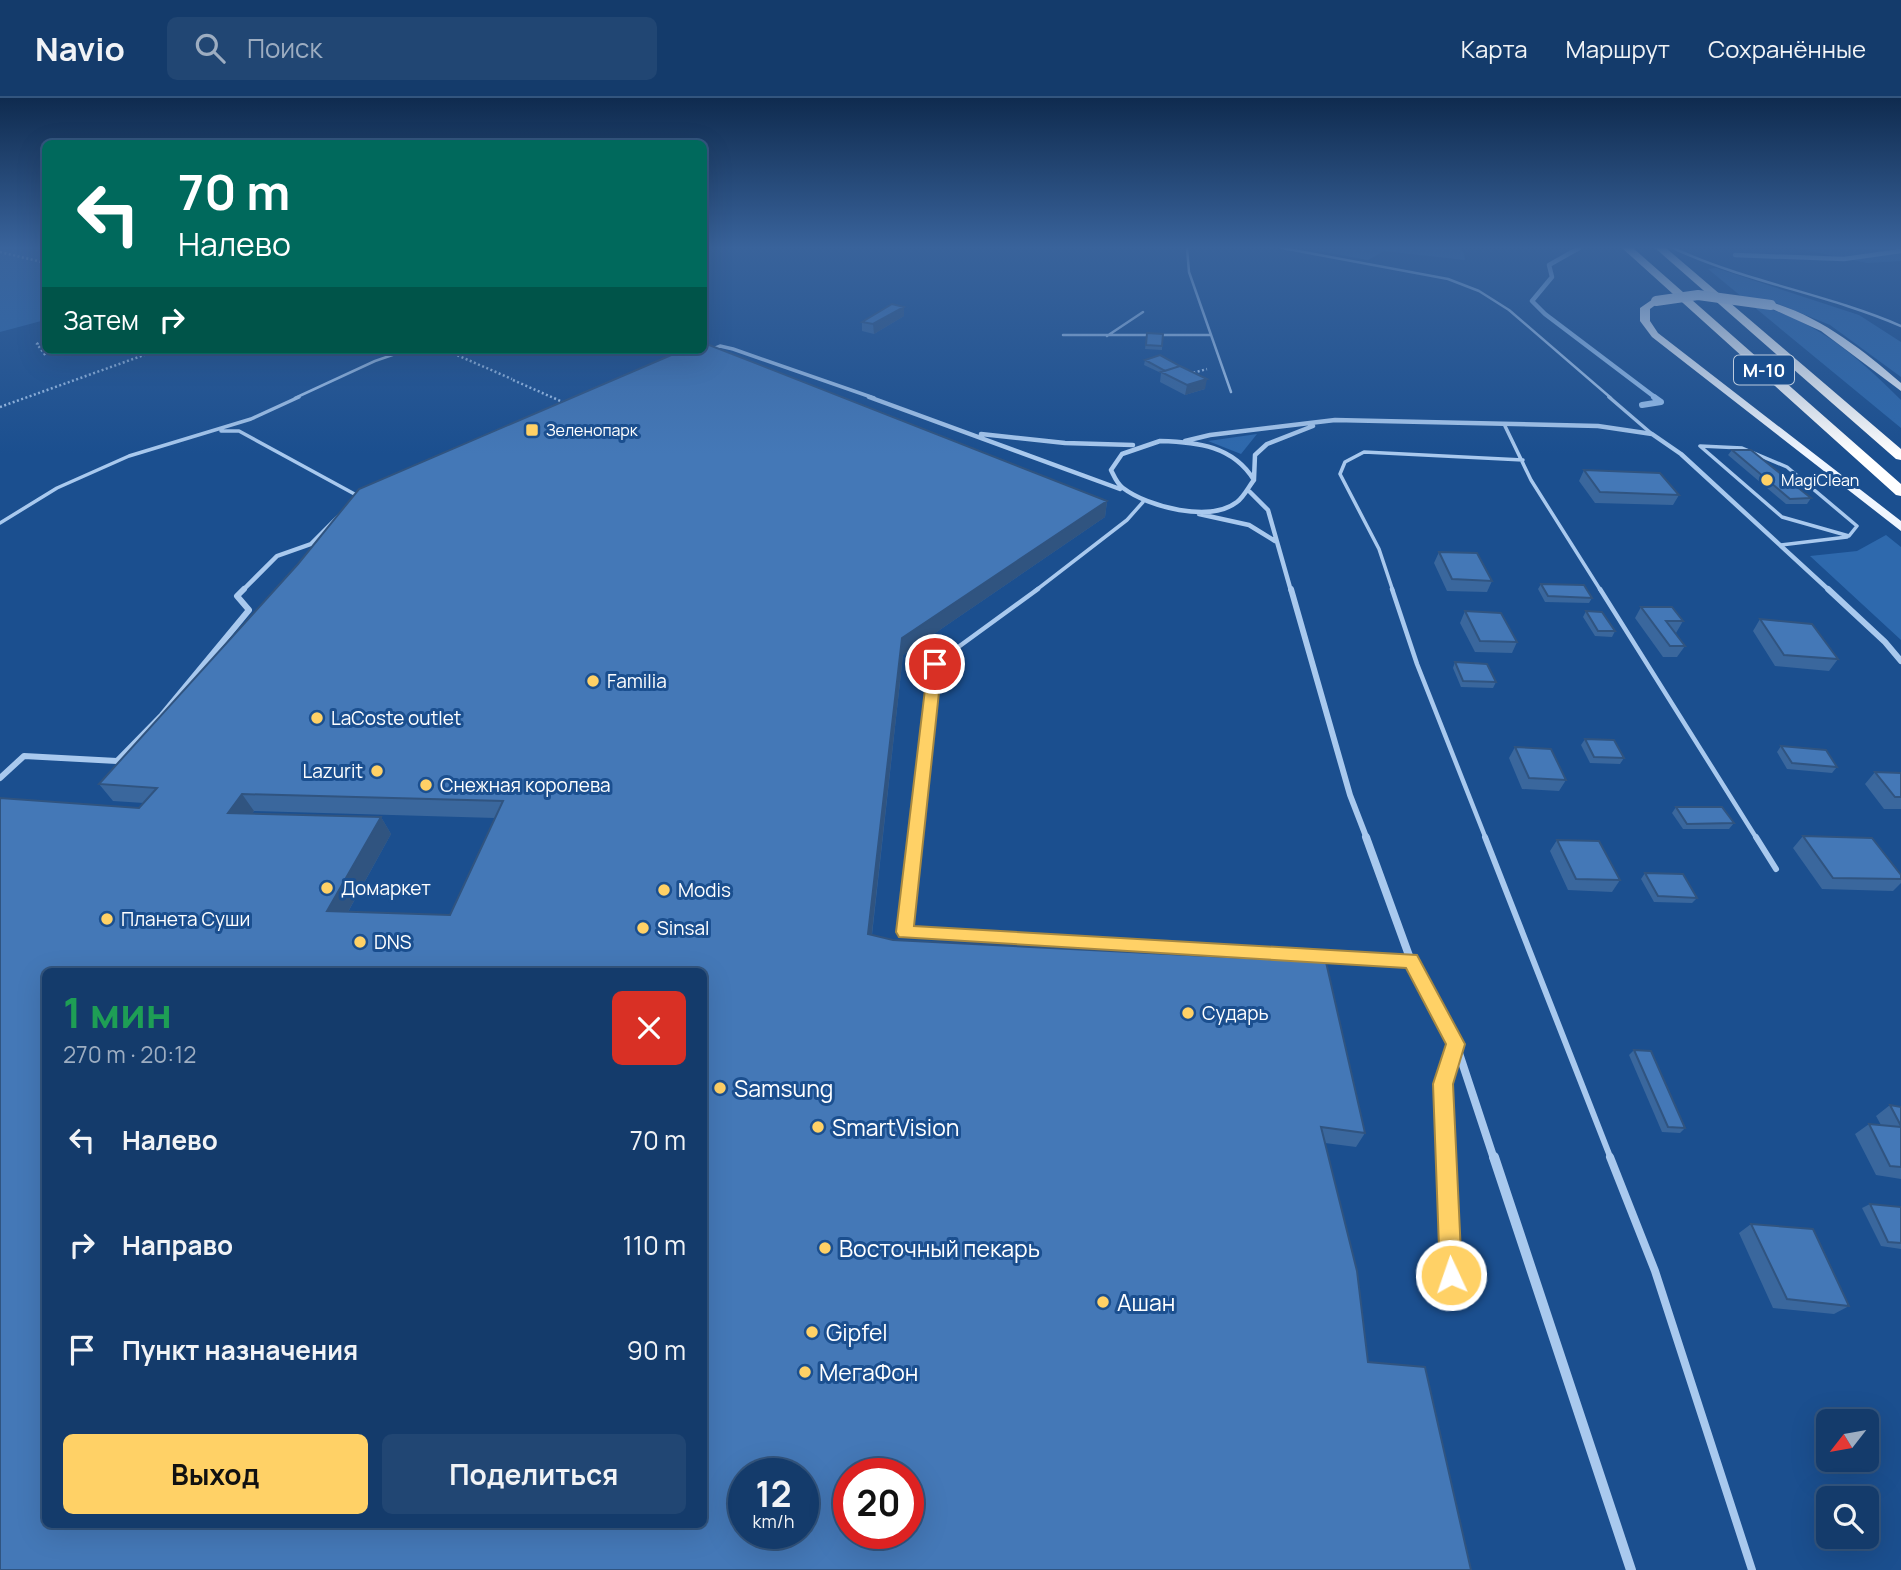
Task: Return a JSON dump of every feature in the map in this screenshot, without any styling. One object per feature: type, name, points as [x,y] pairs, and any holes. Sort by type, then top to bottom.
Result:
[{"type":"highway","name":"М-10","points":[[1704,317],[1901,492]]},
{"type":"highway","name":"М-10","points":[[1740,317],[1901,456]]},
{"type":"main road","name":"М-10","points":[[1645,317],[1655,335],[1901,527]]},
{"type":"main road","name":"М-10","points":[[1799,317],[1822,326],[1854,347],[1901,387]]},
{"type":"street","points":[[707,351],[720,346],[733,349],[976,434],[1120,489],[1143,502],[1231,519],[1260,528],[1276,542]]},
{"type":"street","points":[[1180,510],[1222,507],[1235,503],[1250,492],[1254,480],[1255,456],[1268,444],[1296,430],[1335,420]]},
{"type":"street","points":[[1185,442],[1210,435],[1335,420],[1505,426],[1598,426],[1652,435],[1681,454],[1885,642],[1901,661]]},
{"type":"street","points":[[976,434],[1137,446]]},
{"type":"street","points":[[1120,489],[1111,476],[1112,464],[1121,453],[1160,441],[1210,446],[1232,455],[1248,467],[1254,480]]},
{"type":"street","points":[[1250,492],[1268,510],[1350,795],[1391,900],[1411,961],[1456,1044],[1631,1570]]},
{"type":"street","points":[[355,505],[373,496]]},
{"type":"street","points":[[0,778],[24,757],[117,761],[162,715],[249,610],[237,596],[277,556],[311,544],[346,511]]},
{"type":"lane","points":[[1107,336],[1136,317]]},
{"type":"lane","points":[[1204,317],[1231,392]]},
{"type":"lane","points":[[1517,317],[1652,435]]},
{"type":"lane","points":[[1882,317],[1901,326]]},
{"type":"lane","points":[[1063,335],[1211,335]]},
{"type":"lane","points":[[0,523],[57,488],[129,456],[251,419],[395,354]]},
{"type":"lane","points":[[1505,426],[1531,480],[1776,869]]},
{"type":"lane","points":[[215,431],[239,432],[363,499]]},
{"type":"lane","points":[[1781,545],[1849,536],[1857,526],[1787,467],[1742,448],[1700,446],[1782,517],[1849,536]]},
{"type":"lane","points":[[1523,460],[1364,452],[1345,462],[1340,474],[1379,549],[1417,664],[1655,1271],[1752,1570]]},
{"type":"lane","points":[[1143,502],[1127,520],[1065,569],[935,664],[905,932],[1411,961]]},
{"type":"lane","points":[[1451,1275],[1443,1084],[1456,1044]]},
{"type":"path","points":[[0,407],[147,354]]},
{"type":"path","points":[[454,354],[565,403]]},
{"type":"path","points":[[1188,374],[1208,369],[1207,365]]},
{"type":"shaded area","points":[[0,317],[42,317],[42,321],[0,332]]},
{"type":"shaded area","points":[[1766,317],[1791,317],[1840,345],[1901,400],[1901,428]]},
{"type":"shaded area","points":[[1810,317],[1862,317],[1901,342],[1901,377],[1830,325]]},
{"type":"shaded area","points":[[1257,434],[1241,454],[1208,441]]},
{"type":"shaded area","points":[[1886,535],[1901,547],[1901,640],[1810,556],[1857,551]]},
{"type":"building","points":[[871,317],[886,317],[873,324],[862,322]]},
{"type":"building","points":[[1147,333],[1163,334],[1162,346],[1146,345]]},
{"type":"building","points":[[707,344],[1107,501],[902,638],[868,934],[893,940],[1326,962],[1365,1133],[1321,1127],[1357,1271],[1368,1362],[1425,1367],[1471,1570],[0,1570],[0,798],[139,808],[157,788],[99,784],[298,564],[359,489],[674,354],[707,354]],"holes":[[[242,794],[503,801],[450,915],[327,911],[381,817],[228,813]]]},
{"type":"building","points":[[1160,355],[1180,366],[1165,371],[1145,360]]},
{"type":"building","points":[[1180,366],[1207,379],[1187,385],[1161,372]]},
{"type":"building","points":[[1732,450],[1751,450],[1811,498],[1790,499]]},
{"type":"building","points":[[1584,470],[1660,473],[1679,495],[1600,492]]},
{"type":"building","points":[[1439,552],[1477,553],[1492,581],[1452,579]]},
{"type":"building","points":[[1541,584],[1584,585],[1592,598],[1548,596]]},
{"type":"building","points":[[1641,607],[1672,607],[1683,621],[1666,621],[1685,646],[1670,646]]},
{"type":"building","points":[[1465,611],[1501,613],[1517,642],[1480,641]]},
{"type":"building","points":[[1586,611],[1602,612],[1615,631],[1598,631]]},
{"type":"building","points":[[1760,619],[1812,624],[1838,659],[1784,655]]},
{"type":"building","points":[[1455,662],[1487,664],[1496,682],[1463,681]]},
{"type":"building","points":[[1585,739],[1614,740],[1624,758],[1594,757]]},
{"type":"building","points":[[1781,746],[1826,750],[1837,767],[1792,763]]},
{"type":"building","points":[[1515,747],[1551,749],[1566,780],[1529,778]]},
{"type":"building","points":[[1875,772],[1901,773],[1901,797],[1895,797]]},
{"type":"building","points":[[1676,807],[1722,807],[1734,823],[1687,824]]},
{"type":"building","points":[[1803,836],[1872,838],[1901,875],[1901,879],[1833,878]]},
{"type":"building","points":[[1557,840],[1599,841],[1620,880],[1576,879]]},
{"type":"building","points":[[1645,873],[1683,874],[1697,898],[1658,896]]},
{"type":"building","points":[[1634,1050],[1651,1051],[1685,1128],[1668,1127]]},
{"type":"building","points":[[1890,1105],[1901,1107],[1901,1126]]},
{"type":"building","points":[[1869,1124],[1901,1127],[1901,1167],[1890,1166]]},
{"type":"building","points":[[1870,1204],[1901,1207],[1901,1243],[1888,1242]]},
{"type":"building","points":[[1751,1224],[1813,1229],[1849,1306],[1787,1299]]},
{"type":"waterway","points":[[1549,317],[1656,398]]},
{"type":"waterway","points":[[1642,405],[1661,402],[1654,397]]},
{"type":"place","name":"Зеленопарк","points":[[532,430]]},
{"type":"place","name":"MagiClean","points":[[1767,480]]},
{"type":"place","name":"Familia","points":[[593,681]]},
{"type":"place","name":"LaCoste outlet","points":[[317,718]]},
{"type":"place","name":"Lazurit","points":[[377,771]]},
{"type":"place","name":"Снежная королева","points":[[426,785]]},
{"type":"place","name":"Домаркет","points":[[327,888]]},
{"type":"place","name":"Modis","points":[[664,890]]},
{"type":"place","name":"Планета Суши","points":[[107,919]]},
{"type":"place","name":"Sinsal","points":[[643,928]]},
{"type":"place","name":"DNS","points":[[360,942]]},
{"type":"place","name":"Сударь","points":[[1188,1013]]},
{"type":"place","name":"Samsung","points":[[720,1088]]},
{"type":"place","name":"SmartVision","points":[[818,1127]]},
{"type":"place","name":"Восточный пекарь","points":[[825,1248]]},
{"type":"place","name":"Ашан","points":[[1103,1302]]},
{"type":"place","name":"Gipfel","points":[[812,1332]]},
{"type":"place","name":"МегаФон","points":[[805,1372]]},
{"type":"route","points":[[935,664],[905,932],[1411,961],[1456,1044],[1443,1084],[1451,1275]]}]
